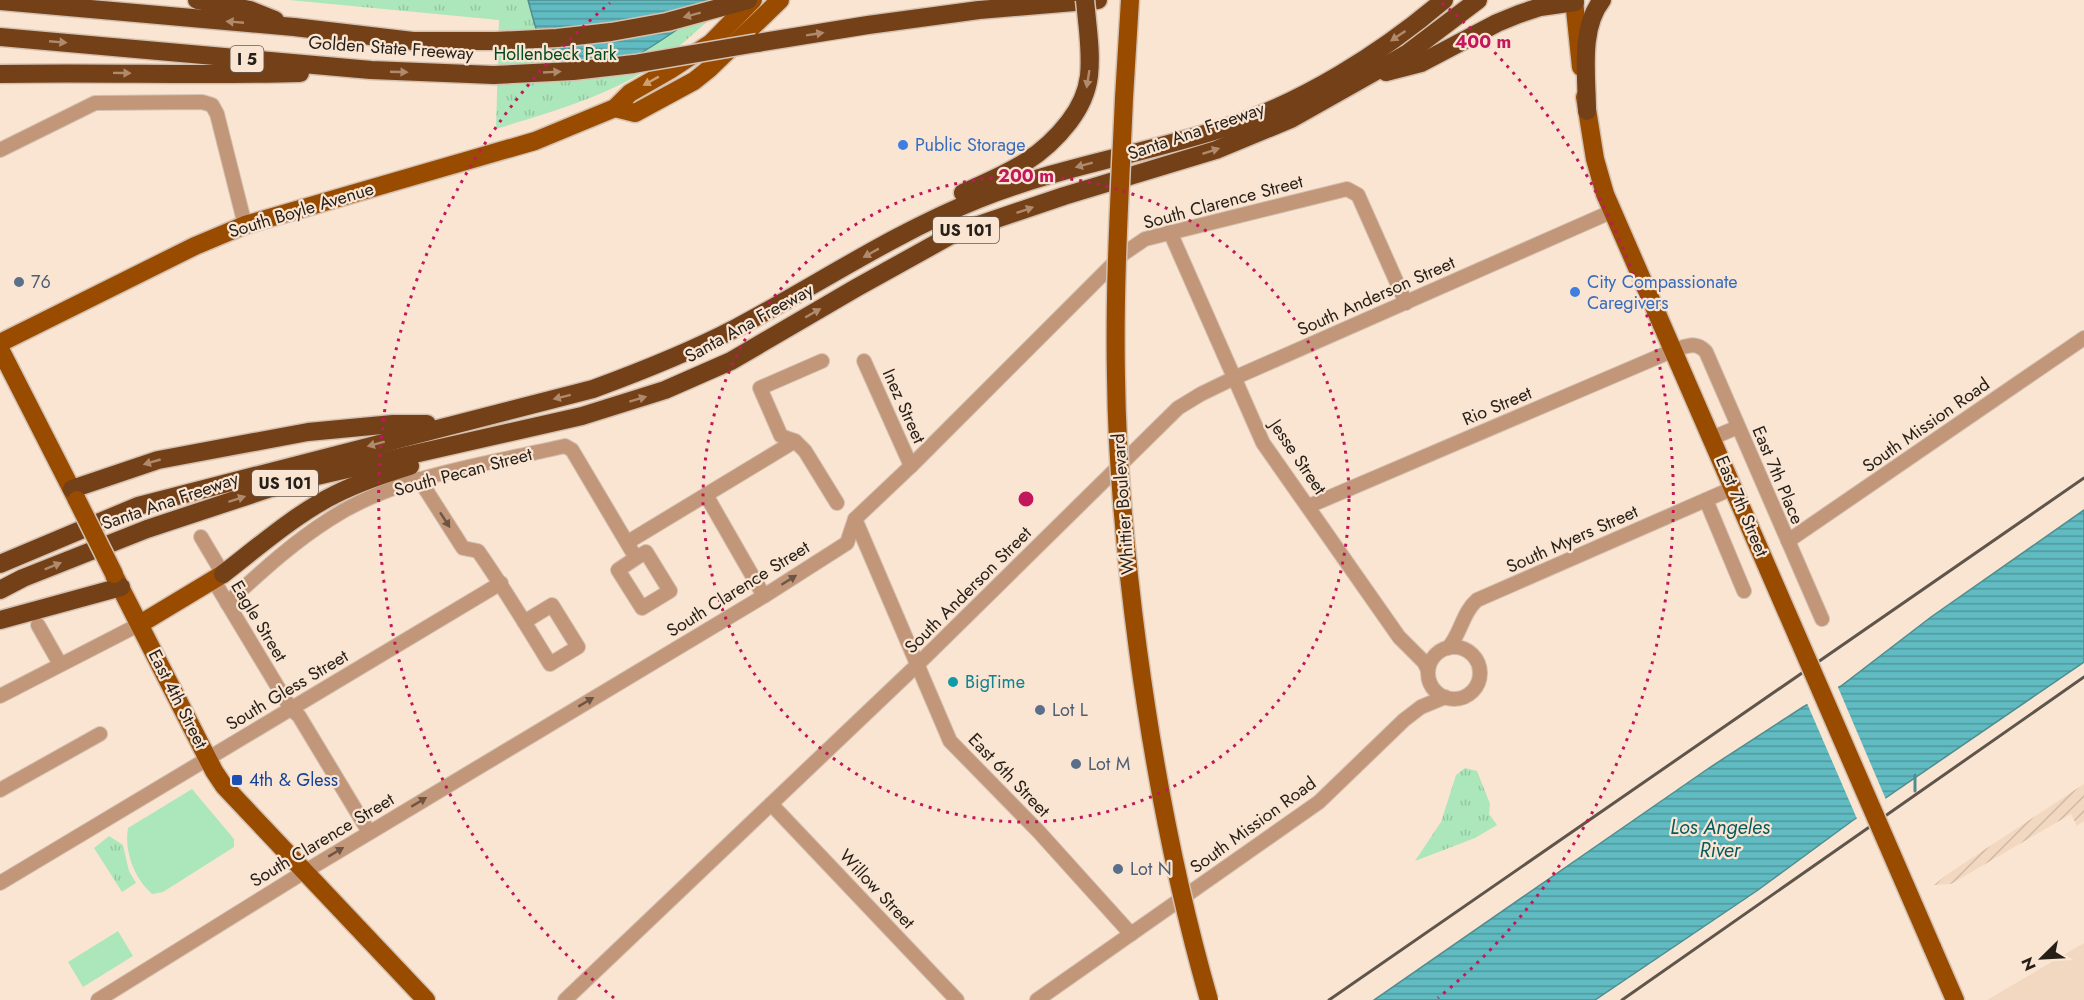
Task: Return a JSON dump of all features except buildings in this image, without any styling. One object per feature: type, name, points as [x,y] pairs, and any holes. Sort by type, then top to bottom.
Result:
[{"type":"highway","points":[[197,0],[250,10],[294,27]]},
{"type":"highway","name":"Golden State Freeway","points":[[0,1],[294,27],[413,41],[496,41],[557,38],[610,32],[667,22],[748,0]]},
{"type":"highway","points":[[922,225],[943,203],[1020,166],[1042,152],[1074,115],[1086,89],[1090,62],[1085,0]]},
{"type":"highway","name":"Golden State Freeway","points":[[0,37],[371,70],[494,75],[573,71],[633,64],[868,25],[979,10],[1098,0]]},
{"type":"highway","name":"Santa Ana Freeway","points":[[0,564],[138,506],[593,389],[647,369],[735,329],[922,225],[979,199],[1030,180],[1190,138],[1256,116],[1293,99],[1404,32],[1444,0]]},
{"type":"highway","name":"Santa Ana Freeway","points":[[0,590],[23,578],[147,529],[286,483],[582,416],[664,390],[731,361],[955,233],[1064,196],[1216,150],[1291,119],[1408,53],[1478,0]]},
{"type":"highway","points":[[1587,111],[1587,45],[1591,22],[1602,0]]},
{"type":"highway","points":[[1364,78],[1421,63],[1497,22],[1540,7],[1574,1]]},
{"type":"highway","points":[[0,74],[76,72],[254,74],[371,70]]},
{"type":"highway","points":[[218,577],[285,526],[343,491],[379,475],[582,416]]},
{"type":"highway","points":[[75,495],[158,460],[308,432],[393,424],[453,424]]},
{"type":"highway","points":[[0,620],[117,580]]},
{"type":"main road","name":"South Boyle Avenue","points":[[0,343],[185,251],[245,225],[535,141],[615,108],[630,93],[711,43],[753,0]]},
{"type":"main road","name":"South Boyle Avenue","points":[[615,108],[635,113],[694,81],[780,0]]},
{"type":"main road","name":"Whittier Boulevard","points":[[1130,0],[1115,288],[1119,448],[1128,573],[1152,752],[1161,801],[1173,860],[1209,1000]]},
{"type":"main road","name":"East 7th Street","points":[[1574,1],[1595,159],[1613,211],[1955,1000]]},
{"type":"main road","name":"East 4th Street","points":[[0,349],[224,786],[426,1000]]},
{"type":"main road","points":[[140,624],[218,577]]},
{"type":"street","points":[[0,150],[95,103],[188,101],[212,105],[218,114],[245,225]]},
{"type":"street","name":"South Clarence Street","points":[[98,1000],[369,832],[764,596],[847,543],[855,519],[1124,254],[1145,239],[1347,189],[1358,195],[1406,303]]},
{"type":"street","name":"South Anderson Street","points":[[565,1000],[916,666],[1178,408],[1234,378],[1613,211]]},
{"type":"street","name":"Jesse Street","points":[[1170,232],[1263,443],[1400,637],[1424,662],[1429,675]]},
{"type":"street","name":"South Mission Road","points":[[1788,541],[2084,338]]},
{"type":"street","name":"Rio Street","points":[[1309,506],[1674,350],[1694,344],[1700,345]]},
{"type":"street","name":"East 7th Place","points":[[1700,345],[1706,352],[1822,619]]},
{"type":"street","points":[[822,361],[760,388],[780,436],[795,441],[806,451],[837,503]]},
{"type":"street","name":"Inez Street","points":[[864,361],[911,466]]},
{"type":"street","points":[[1712,438],[1738,427]]},
{"type":"street","points":[[628,542],[795,441]]},
{"type":"street","name":"South Pecan Street","points":[[227,603],[294,543],[332,517],[378,494],[419,479],[565,446],[572,450],[636,558]]},
{"type":"street","points":[[419,479],[463,548],[478,551],[501,583],[524,622]]},
{"type":"street","name":"South Myers Street","points":[[1442,651],[1453,642],[1469,608],[1477,600],[1733,488]]},
{"type":"street","points":[[706,495],[764,596]]},
{"type":"street","points":[[1706,500],[1744,591]]},
{"type":"street","name":"East 6th Street","points":[[855,519],[950,741],[1039,832],[1131,934]]},
{"type":"street","name":"Eagle Street","points":[[201,537],[227,603],[369,832]]},
{"type":"street","name":"South Gless Street","points":[[0,883],[501,583]]},
{"type":"street","points":[[1463,623],[1469,652]]},
{"type":"street","points":[[0,696],[140,624]]},
{"type":"street","points":[[38,625],[60,664]]},
{"type":"street","points":[[1413,651],[1442,651],[1458,647],[1469,652],[1478,663],[1480,671],[1475,687],[1462,698],[1445,697],[1437,693],[1429,675]]},
{"type":"street","points":[[1421,707],[1430,662],[1442,651]]},
{"type":"street","name":"South Mission Road","points":[[1037,1000],[1319,802],[1404,720],[1421,707],[1445,697]]},
{"type":"street","points":[[0,790],[100,734]]},
{"type":"street","name":"Willow Street","points":[[771,804],[957,1000]]},
{"type":"shaded area","points":[[2084,784],[2084,821],[2077,826],[2071,814],[1951,884],[1934,885],[1949,873]]},
{"type":"shaded area","points":[[2084,943],[2084,1000],[1987,1000]]},
{"type":"green space","name":"Hollenbeck Park","points":[[289,0],[731,0],[676,49],[639,75],[580,102],[496,129],[499,20]]},
{"type":"green space","points":[[1465,768],[1477,771],[1490,804],[1489,814],[1497,825],[1475,838],[1415,861],[1441,822],[1456,775]]},
{"type":"green space","points":[[192,789],[234,839],[234,847],[163,892],[152,894],[140,880],[132,864],[127,837],[128,828]]},
{"type":"green space","points":[[109,836],[123,845],[129,871],[136,883],[122,892],[94,848]]},
{"type":"green space","points":[[118,931],[133,956],[83,987],[68,962]]},
{"type":"water","points":[[528,0],[715,0],[683,26],[639,54],[618,64],[594,67],[568,65],[549,53],[537,32]]},
{"type":"water","name":"Los Angeles River","points":[[2084,510],[2084,662],[1852,821],[1758,890],[1595,1000],[1374,1000],[1709,768],[1803,707],[1841,686],[1931,617]]},
{"type":"pier","points":[[1837,685],[1887,802],[1858,821],[1806,701]]},
{"type":"waterway","points":[[1915,775],[1915,791]]},
{"type":"railway","points":[[1329,1000],[2084,478]]},
{"type":"railway","points":[[1622,1000],[2084,677]]},
{"type":"place","name":"Public Storage","points":[[903,145]]},
{"type":"place","name":"76","points":[[19,282]]},
{"type":"place","name":"City Compassionate Caregivers","points":[[1575,292]]},
{"type":"place","name":"BigTime","points":[[953,682]]},
{"type":"place","name":"Lot L","points":[[1040,710]]},
{"type":"place","name":"Lot M","points":[[1076,764]]},
{"type":"place","name":"4th & Gless","points":[[237,780]]},
{"type":"place","name":"Lot N","points":[[1118,869]]}]
